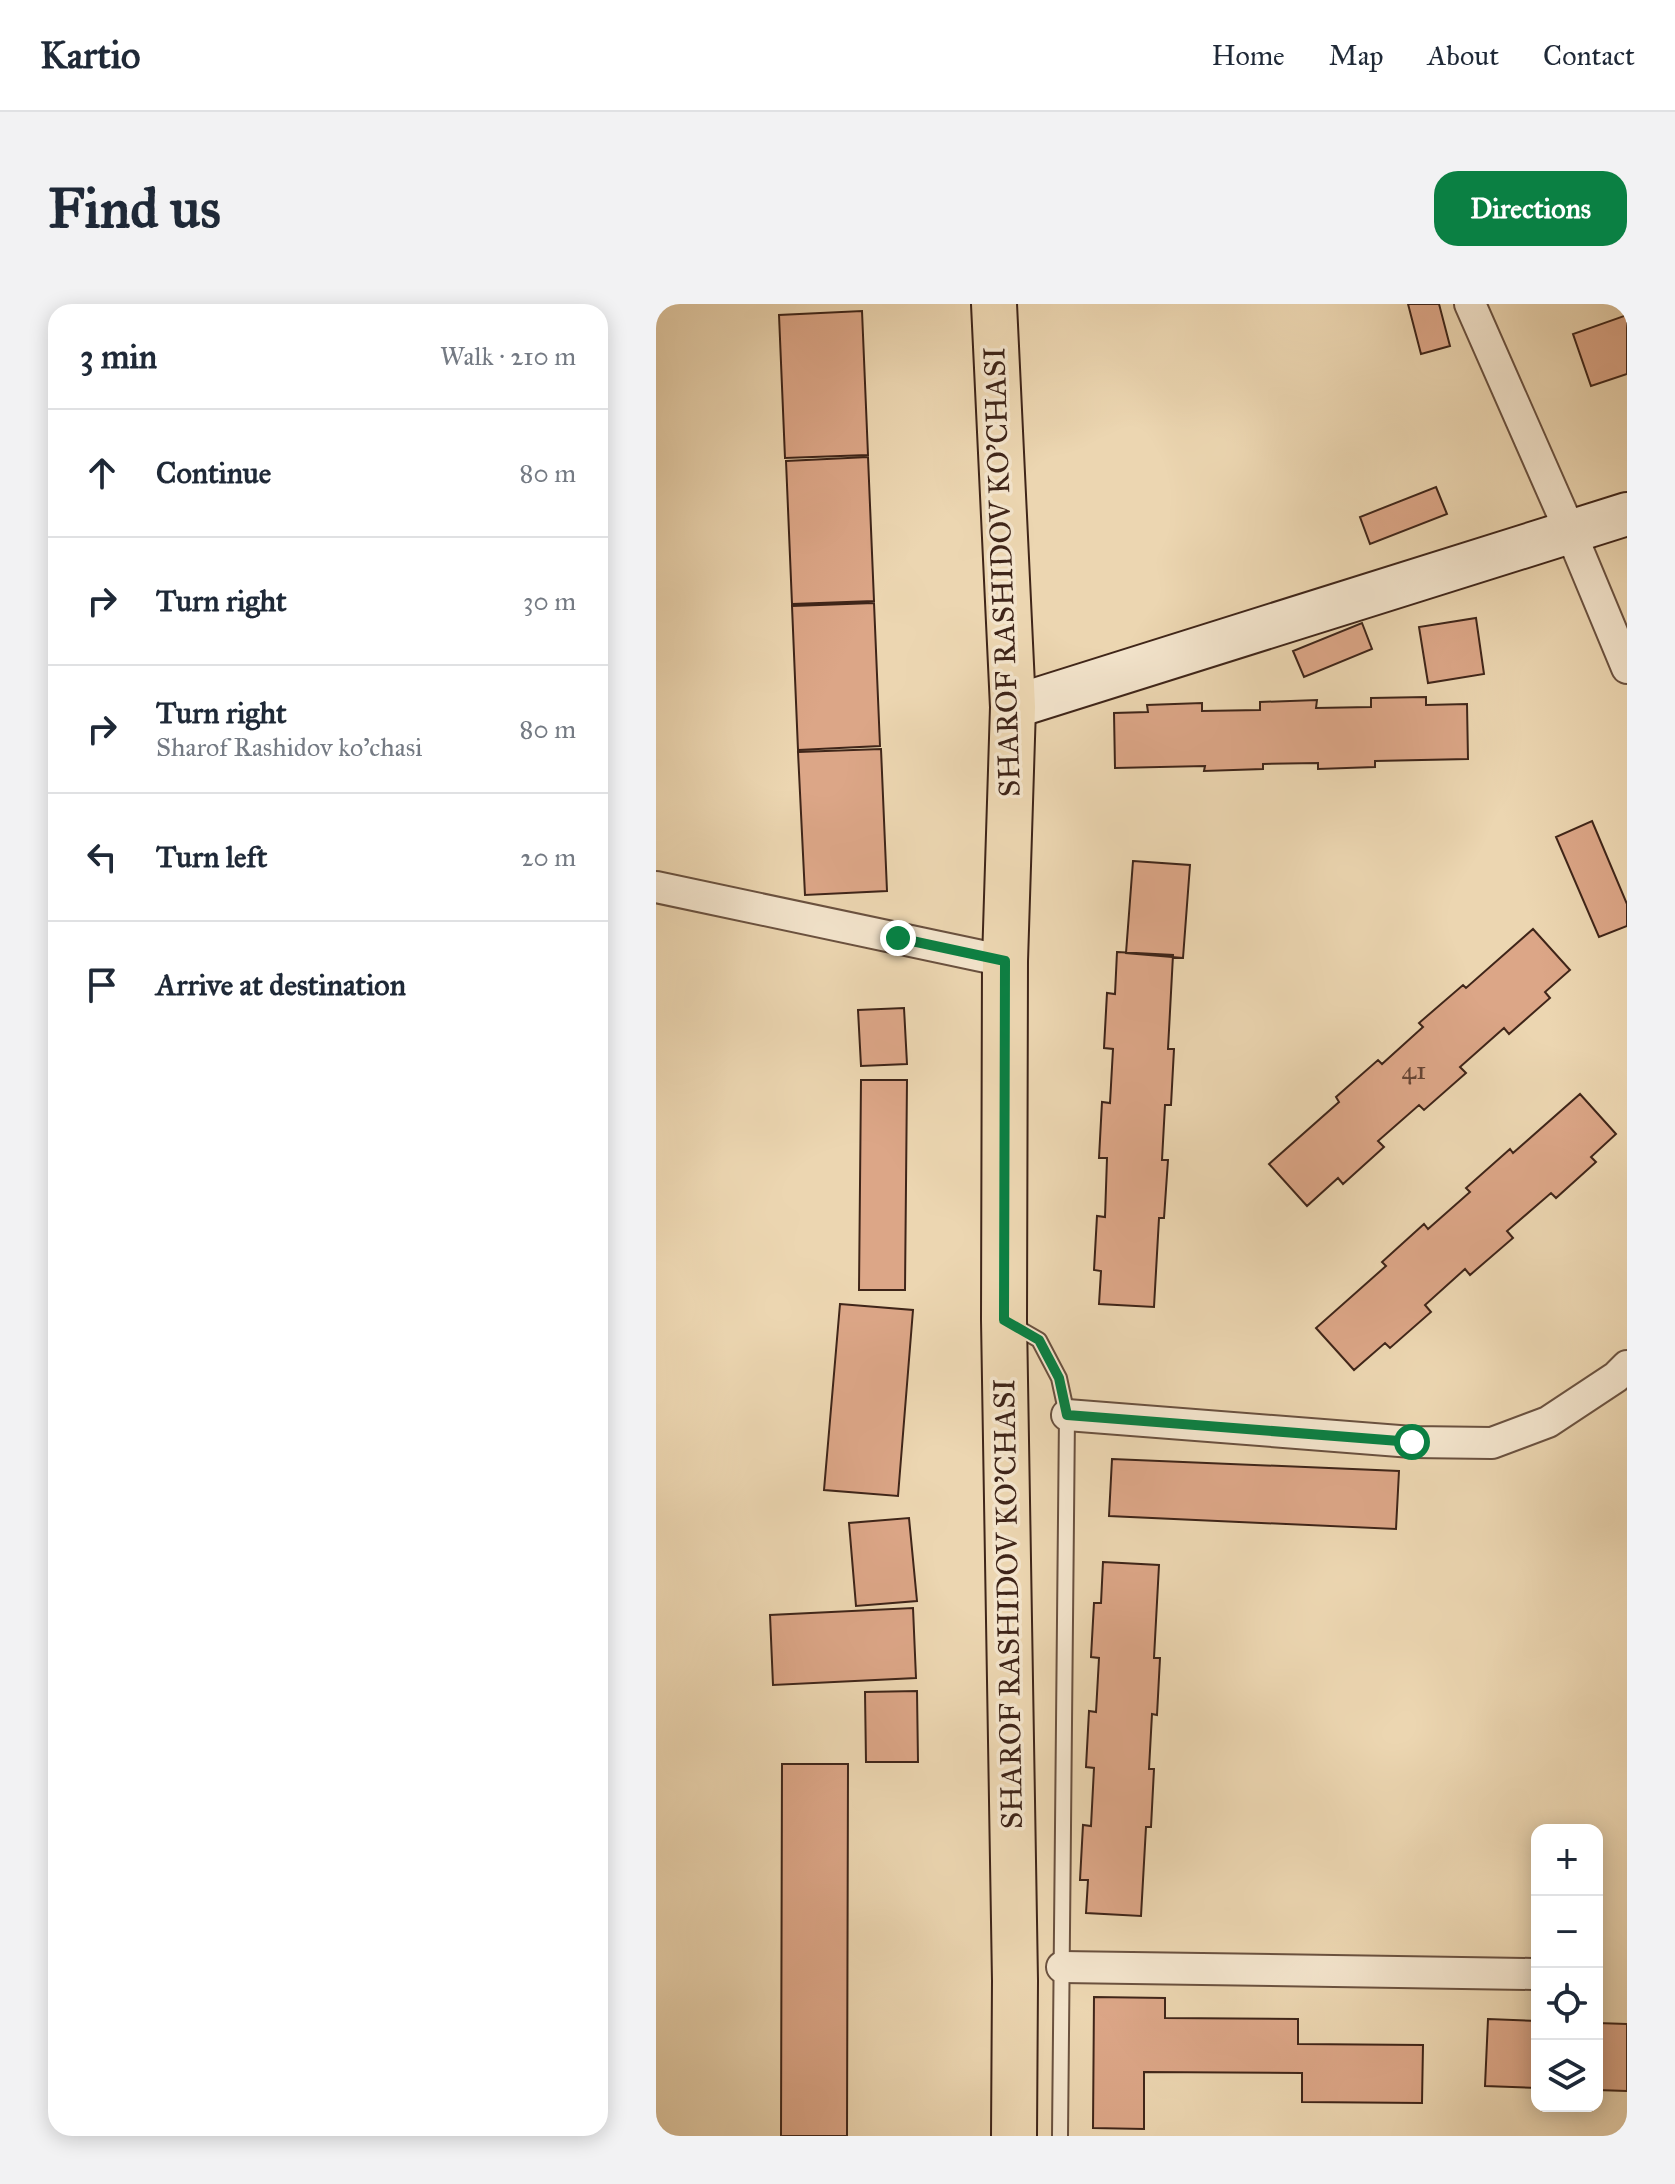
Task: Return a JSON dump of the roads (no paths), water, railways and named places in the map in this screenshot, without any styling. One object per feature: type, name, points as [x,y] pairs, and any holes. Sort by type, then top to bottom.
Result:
[{"type":"main road","name":"SHAROF RASHIDOV KO'CHASI","points":[[994,304],[1013,707],[1005,961],[1004,1320],[1015,1981],[1014,2136]]},
{"type":"street","points":[[1470,304],[1627,668]]},
{"type":"street","points":[[1013,707],[1627,514]]},
{"type":"street","points":[[656,887],[1005,961]]},
{"type":"street","points":[[1067,1415],[1412,1442],[1492,1443],[1548,1422],[1616,1377],[1627,1366]]},
{"type":"street","points":[[1062,1967],[1531,1974]]},
{"type":"lane","points":[[1004,1320],[1039,1340],[1059,1378],[1067,1415],[1060,2136]]}]
